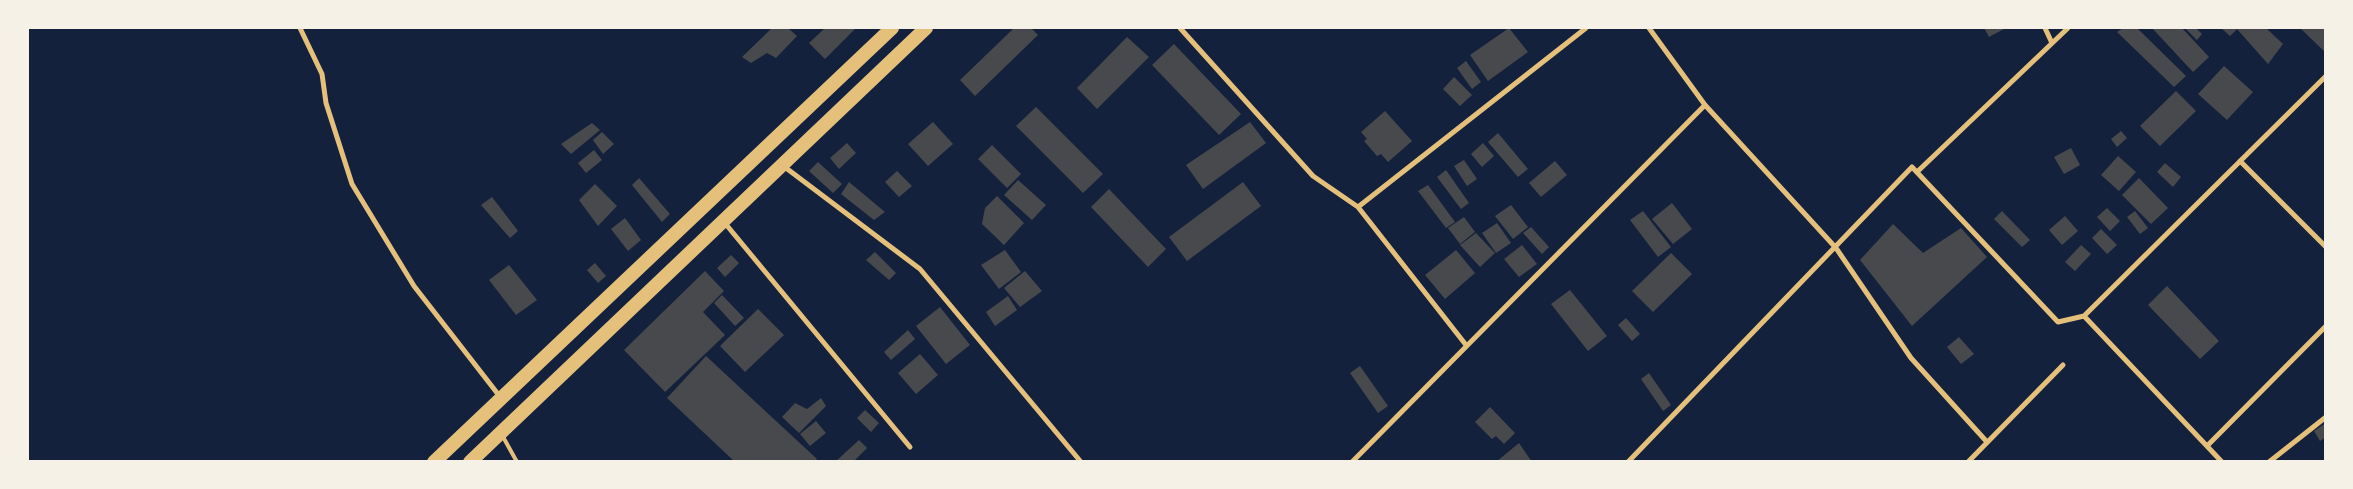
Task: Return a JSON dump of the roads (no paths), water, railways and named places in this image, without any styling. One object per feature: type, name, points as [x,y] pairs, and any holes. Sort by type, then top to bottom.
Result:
[{"type":"highway","points":[[434,462],[892,28]]},
{"type":"highway","points":[[470,462],[722,220],[926,28]]},
{"type":"street","points":[[300,28],[322,74],[326,103],[352,184],[414,286],[501,399]]},
{"type":"street","points":[[1180,28],[1313,176],[1358,207],[1466,345]]},
{"type":"street","points":[[1358,207],[1586,28]]},
{"type":"street","points":[[1649,28],[1705,105],[1836,248],[1911,358],[1988,442]]},
{"type":"street","points":[[2045,28],[2052,43]]},
{"type":"street","points":[[1917,172],[2068,28]]},
{"type":"street","points":[[1628,462],[1912,167],[2058,322],[2084,316],[2326,76]]},
{"type":"street","points":[[1352,462],[1705,105]]},
{"type":"street","points":[[2240,160],[2326,247]]},
{"type":"street","points":[[782,165],[920,269],[1081,462]]},
{"type":"street","points":[[722,220],[910,447]]},
{"type":"street","points":[[2084,316],[2222,462]]},
{"type":"street","points":[[2207,446],[2326,326]]},
{"type":"street","points":[[1968,462],[2063,365]]},
{"type":"street","points":[[2269,462],[2326,417]]},
{"type":"lane","points":[[500,433],[517,462]]}]
